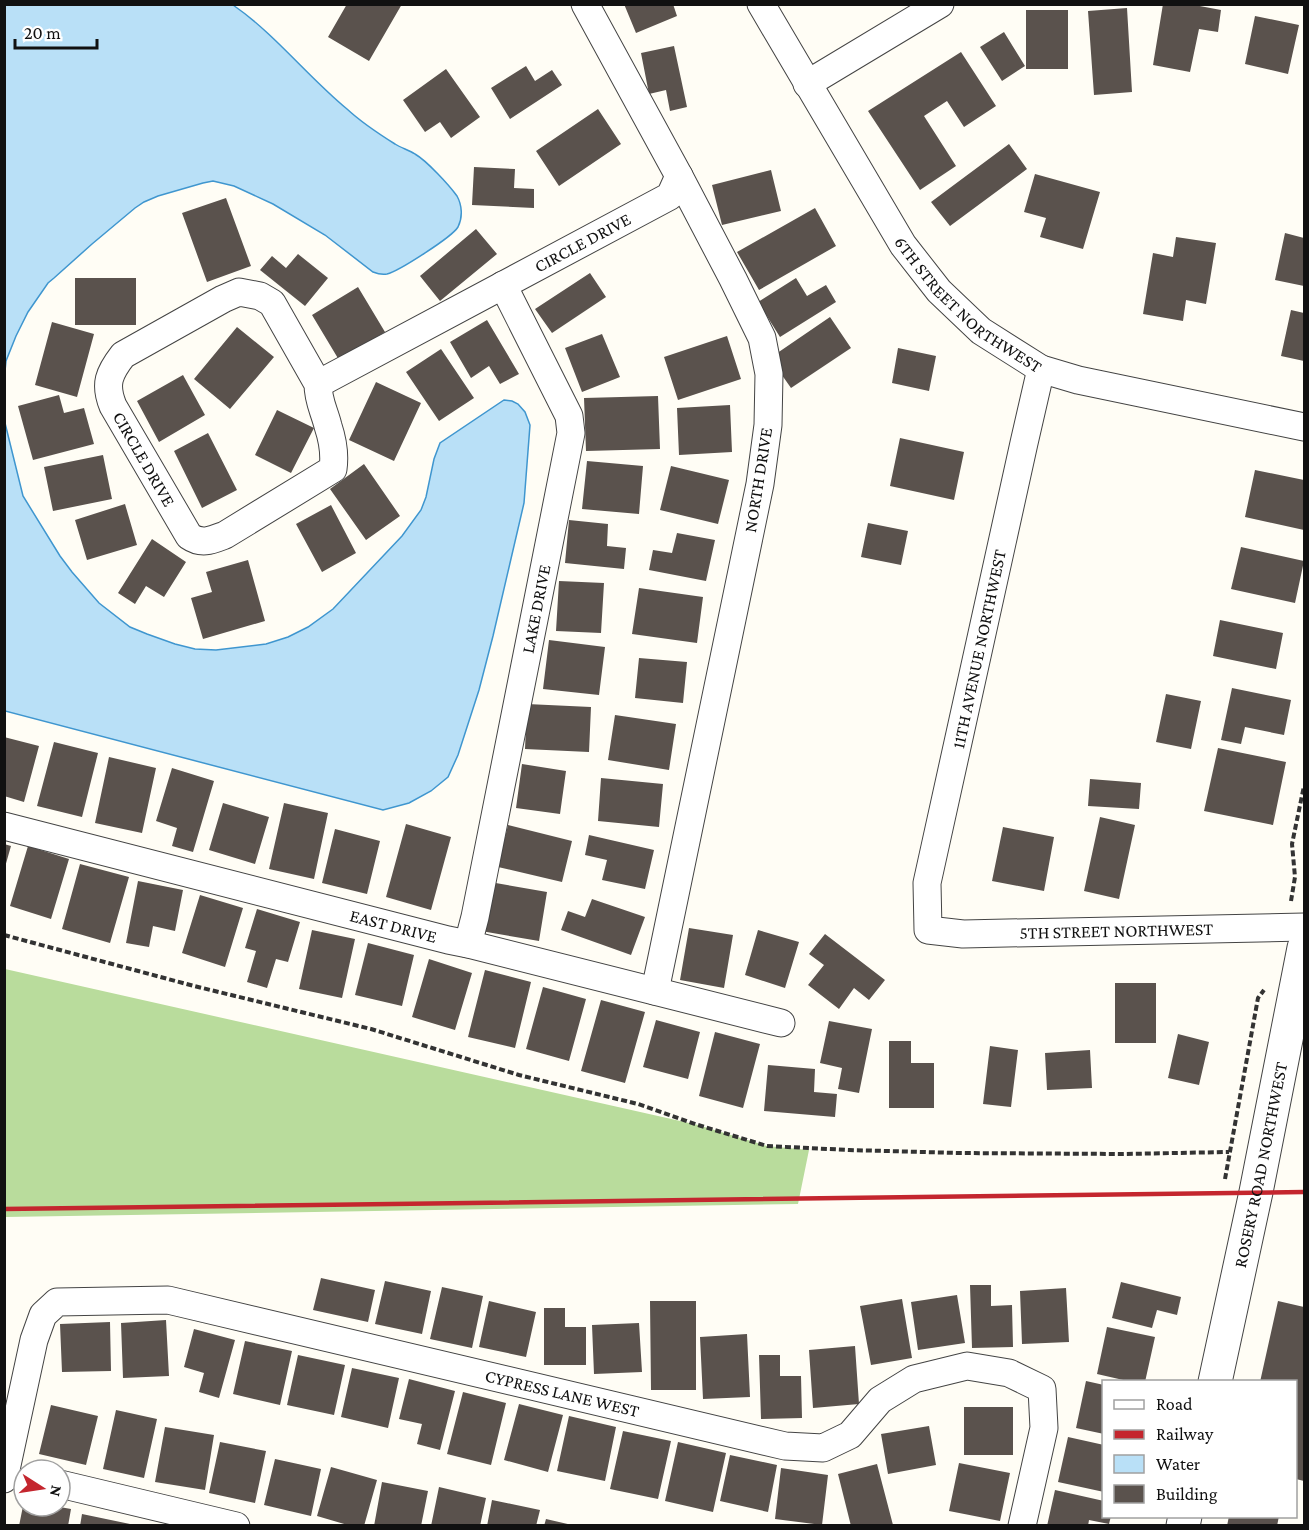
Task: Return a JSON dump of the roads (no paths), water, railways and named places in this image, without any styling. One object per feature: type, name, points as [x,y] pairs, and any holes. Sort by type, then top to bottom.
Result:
[{"type":"street","name":"NORTH DRIVE","points":[[585,4],[734,279],[762,338],[769,374],[768,425],[760,484],[655,991]]},
{"type":"street","name":"6TH STREET NORTHWEST","points":[[760,4],[903,245],[939,291],[981,331],[1041,369],[1078,380],[1305,427]]},
{"type":"street","points":[[807,84],[940,4]]},
{"type":"street","name":"CIRCLE DRIVE","points":[[318,384],[670,196],[679,176]]},
{"type":"street","name":"LAKE DRIVE","points":[[468,944],[571,433],[569,416],[503,285]]},
{"type":"street","name":"CIRCLE DRIVE","points":[[239,292],[260,296],[272,303],[318,384],[318,396],[335,455],[333,470],[225,535],[208,541],[197,541],[189,536],[113,406],[108,393],[108,379],[113,368],[123,356],[239,292]]},
{"type":"street","name":"11TH AVENUE NORTHWEST","points":[[928,930],[927,883],[1041,369]]},
{"type":"street","name":"EAST DRIVE","points":[[4,826],[781,1023]]},
{"type":"street","name":"5TH STREET NORTHWEST","points":[[928,930],[963,934],[1305,927]]},
{"type":"street","name":"ROSERY ROAD NORTHWEST","points":[[1215,1380],[1305,948]]},
{"type":"street","name":"CYPRESS LANE WEST","points":[[10,1474],[34,1340],[43,1315],[57,1302],[168,1300],[785,1446],[824,1448],[850,1435],[880,1400],[914,1379],[967,1366],[1009,1373],[1042,1389],[1044,1428],[1022,1526]]},
{"type":"street","points":[[72,1487],[236,1526]]},
{"type":"water","points":[[5,4],[233,5],[263,29],[358,119],[395,144],[420,157],[431,167],[457,196],[461,207],[460,223],[454,232],[436,245],[393,272],[382,274],[373,272],[325,235],[273,204],[234,186],[213,181],[158,196],[135,208],[48,283],[28,312],[16,336],[6,361],[5,371]]},
{"type":"water","points":[[504,400],[518,404],[525,412],[530,425],[524,503],[479,690],[458,755],[448,777],[431,791],[409,803],[383,810],[5,711],[5,423],[23,496],[60,556],[99,603],[130,627],[147,634],[195,649],[216,650],[266,644],[288,637],[308,627],[333,609],[402,536],[421,510],[440,443]]},
{"type":"railway","points":[[4,1209],[1304,1192]]}]
